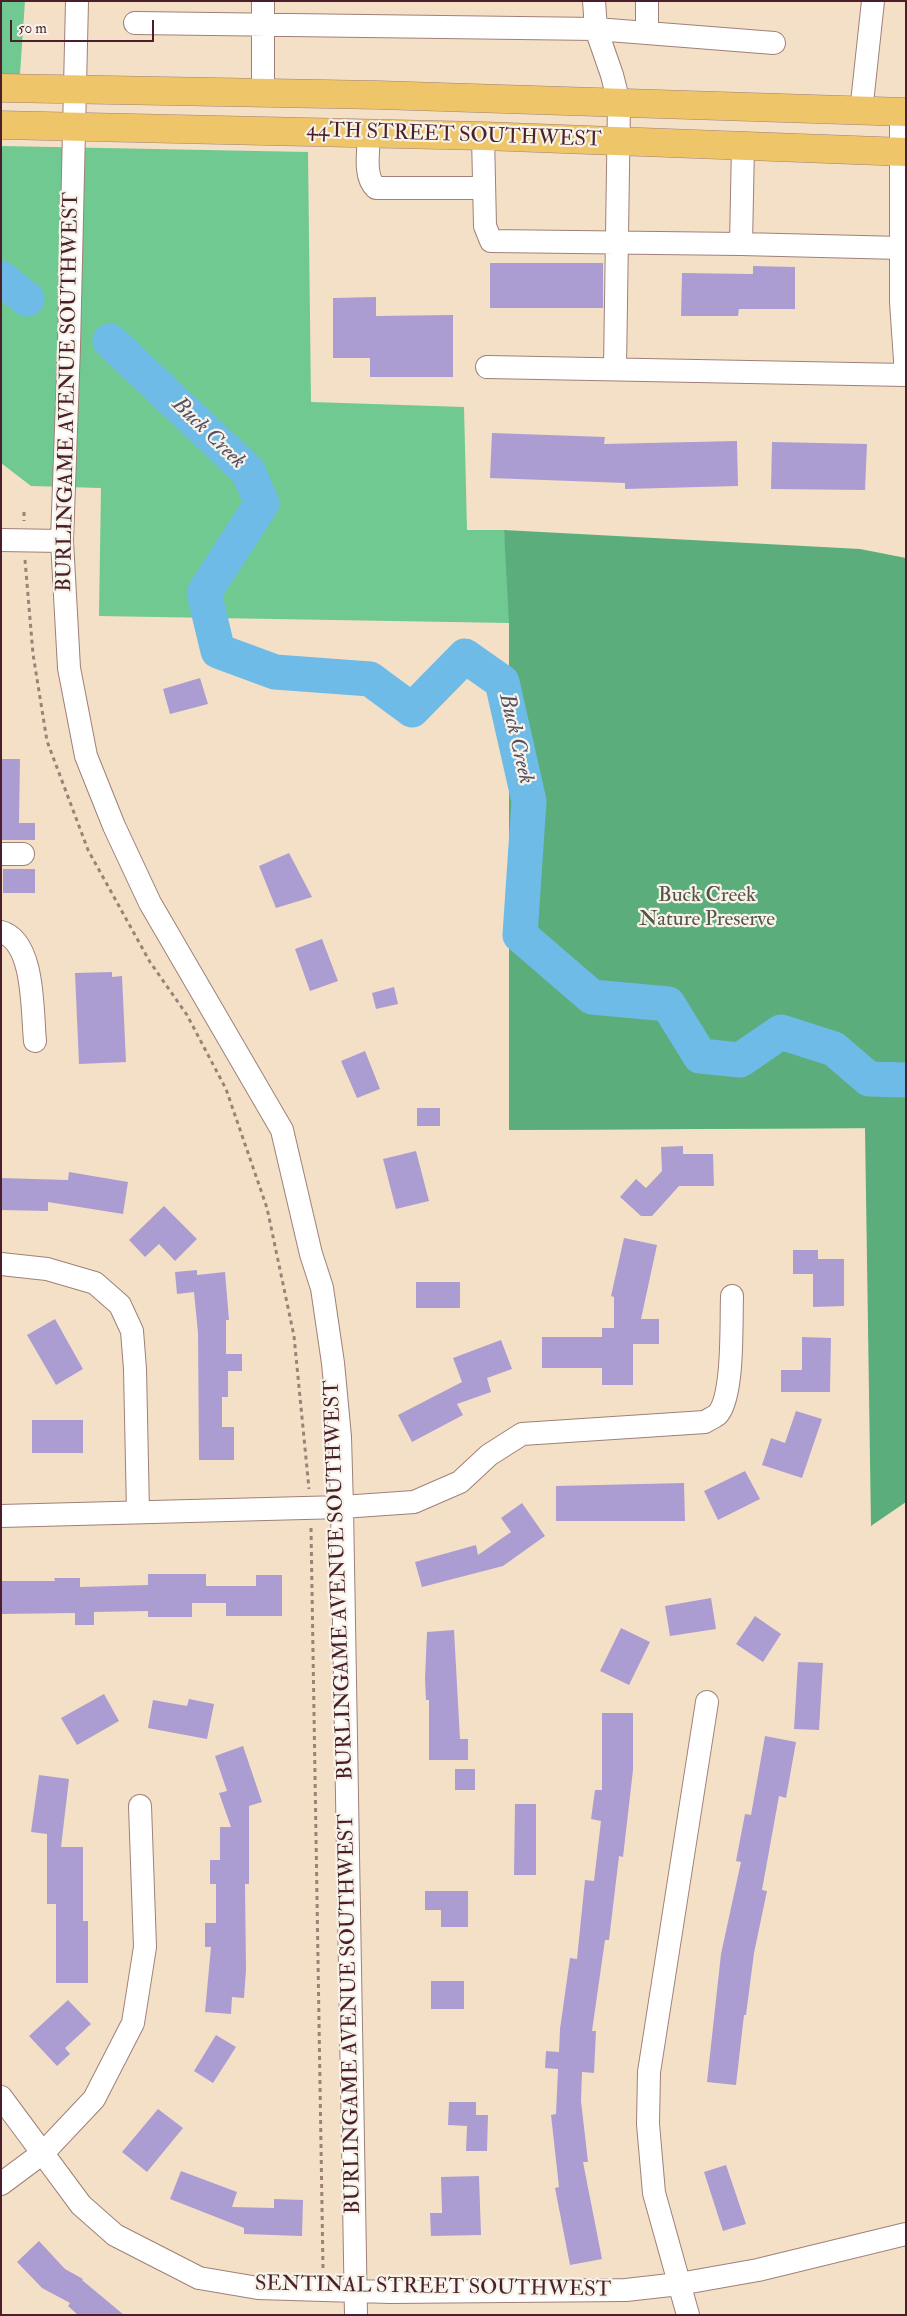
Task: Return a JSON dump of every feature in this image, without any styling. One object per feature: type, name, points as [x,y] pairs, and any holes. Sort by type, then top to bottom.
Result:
[{"type":"main road","name":"44TH STREET SOUTHWEST","points":[[1,88],[379,95],[904,112]]},
{"type":"main road","name":"44TH STREET SOUTHWEST","points":[[1,125],[484,136],[903,152]]},
{"type":"street","name":"BURLINGAME AVENUE SOUTHWEST","points":[[77,1],[70,346],[62,541],[68,668],[86,756],[114,826],[150,903],[282,1130],[311,1254],[322,1288],[333,1363],[340,1437],[342,1507],[356,2315]]},
{"type":"street","points":[[263,1],[263,94]]},
{"type":"street","points":[[594,1],[596,29],[612,75],[619,103],[615,368]]},
{"type":"street","points":[[647,1],[647,33]]},
{"type":"street","points":[[861,112],[873,1]]},
{"type":"street","points":[[135,23],[596,29],[774,43]]},
{"type":"street","points":[[488,367],[906,375],[901,302],[901,248],[904,213],[904,112]]},
{"type":"street","points":[[369,133],[369,175],[371,183],[376,188],[484,188]]},
{"type":"street","points":[[484,136],[485,226],[491,241],[901,248]]},
{"type":"street","points":[[742,244],[743,146]]},
{"type":"street","points":[[1,540],[62,541]]},
{"type":"street","points":[[1,932],[8,934],[23,953],[26,961],[35,1041]]},
{"type":"street","points":[[1,1264],[47,1269],[95,1283],[120,1305],[132,1331],[135,1369],[138,1512]]},
{"type":"street","points":[[1,1516],[342,1507],[414,1502],[460,1482],[489,1455],[522,1434],[601,1427],[705,1422],[718,1415],[728,1386],[732,1296]]},
{"type":"street","points":[[688,2315],[654,2193],[648,2124],[649,2072],[707,1702]]},
{"type":"street","points":[[1,2184],[44,2152],[94,2099],[133,2023],[145,1948],[140,1806]]},
{"type":"street","name":"SENTINAL STREET SOUTHWEST","points":[[1,2097],[44,2152],[81,2204],[115,2235],[141,2250],[199,2278],[258,2288],[355,2291],[572,2292],[626,2290],[679,2284],[758,2270],[906,2234]]},
{"type":"path","points":[[24,512],[33,654],[47,741],[88,850],[150,962],[187,1015],[226,1089],[267,1208],[294,1336],[310,1508],[322,2290]]},
{"type":"green space","points":[[1,1],[25,1],[20,74],[1,74]]},
{"type":"green space","name":"Buck Creek Nature Preserve","points":[[1,146],[308,152],[311,402],[464,407],[467,530],[504,530],[507,560],[906,1128],[509,1130],[509,623],[99,616],[101,488],[31,486],[1,463]]},
{"type":"green space","points":[[504,530],[860,549],[906,558],[906,1502],[871,1526],[865,1128],[509,1130],[509,623]]},
{"type":"building","points":[[490,263],[603,263],[603,308],[490,308]]},
{"type":"building","points":[[753,266],[795,267],[795,309],[739,309],[738,316],[681,316],[682,273],[753,274]]},
{"type":"building","points":[[376,297],[376,316],[453,315],[453,377],[370,377],[370,358],[333,358],[333,298]]},
{"type":"building","points":[[492,433],[605,437],[604,444],[737,441],[738,486],[625,489],[625,483],[490,478]]},
{"type":"building","points":[[772,442],[867,444],[865,490],[771,489]]},
{"type":"building","points":[[200,678],[208,704],[170,714],[163,689]]},
{"type":"building","points":[[1,759],[20,759],[19,823],[35,823],[35,840],[2,840]]},
{"type":"building","points":[[289,853],[312,897],[276,908],[259,866]]},
{"type":"building","points":[[3,869],[35,869],[35,893],[3,893]]},
{"type":"building","points":[[322,939],[338,981],[310,991],[295,949]]},
{"type":"building","points":[[112,972],[112,977],[122,976],[126,1062],[79,1064],[75,973]]},
{"type":"building","points":[[394,987],[398,1004],[376,1009],[372,993]]},
{"type":"building","points":[[365,1051],[380,1089],[357,1098],[341,1061]]},
{"type":"building","points":[[417,1108],[440,1108],[440,1126],[417,1126]]},
{"type":"building","points":[[683,1146],[683,1154],[713,1154],[714,1186],[679,1186],[652,1216],[641,1216],[620,1197],[636,1179],[646,1188],[662,1171],[661,1147]]},
{"type":"building","points":[[416,1151],[429,1201],[396,1209],[383,1159]]},
{"type":"building","points":[[69,1172],[128,1182],[123,1214],[48,1202],[48,1211],[1,1210],[1,1178],[68,1180]]},
{"type":"building","points":[[164,1206],[197,1239],[175,1261],[159,1244],[145,1257],[129,1240]]},
{"type":"building","points":[[624,1238],[657,1245],[641,1319],[659,1319],[659,1344],[633,1344],[633,1385],[602,1385],[602,1368],[542,1368],[542,1337],[602,1337],[602,1328],[614,1328],[614,1297],[611,1296]]},
{"type":"building","points":[[793,1250],[818,1250],[818,1259],[844,1259],[844,1306],[813,1307],[813,1274],[793,1274]]},
{"type":"building","points":[[197,1270],[197,1275],[225,1272],[229,1320],[226,1320],[226,1354],[242,1354],[242,1371],[228,1371],[228,1397],[222,1397],[222,1427],[234,1427],[234,1460],[199,1460],[198,1333],[194,1292],[177,1294],[175,1272]]},
{"type":"building","points":[[416,1282],[460,1282],[460,1308],[416,1308]]},
{"type":"building","points":[[55,1319],[83,1369],[56,1385],[27,1335]]},
{"type":"building","points":[[802,1337],[831,1338],[830,1392],[781,1392],[781,1370],[802,1370]]},
{"type":"building","points":[[501,1340],[512,1369],[487,1378],[491,1392],[457,1404],[463,1415],[412,1442],[398,1415],[462,1382],[453,1358]]},
{"type":"building","points":[[796,1411],[822,1419],[802,1478],[762,1465],[771,1438],[785,1443]]},
{"type":"building","points":[[32,1420],[83,1420],[83,1453],[32,1453]]},
{"type":"building","points":[[745,1471],[760,1499],[718,1520],[704,1491]]},
{"type":"building","points":[[684,1483],[685,1521],[556,1521],[556,1486]]},
{"type":"building","points":[[522,1503],[545,1536],[503,1566],[422,1587],[415,1562],[476,1545],[478,1555],[511,1532],[501,1518]]},
{"type":"building","points":[[148,1574],[206,1574],[206,1586],[256,1586],[256,1575],[282,1575],[282,1616],[226,1616],[226,1603],[192,1603],[192,1617],[148,1617],[148,1611],[94,1612],[94,1625],[75,1625],[75,1613],[1,1614],[1,1581],[55,1581],[54,1578],[80,1578],[80,1587],[148,1585]]},
{"type":"building","points":[[711,1598],[716,1629],[670,1636],[665,1606]]},
{"type":"building","points":[[755,1616],[781,1634],[763,1662],[736,1644]]},
{"type":"building","points":[[621,1628],[650,1642],[629,1685],[600,1671]]},
{"type":"building","points":[[454,1630],[460,1739],[468,1739],[468,1760],[429,1760],[429,1700],[426,1700],[425,1679],[427,1632]]},
{"type":"building","points":[[798,1662],[823,1663],[819,1730],[794,1729]]},
{"type":"building","points":[[104,1694],[119,1721],[77,1745],[61,1718]]},
{"type":"building","points":[[189,1699],[214,1704],[207,1739],[148,1728],[153,1700],[187,1706]]},
{"type":"building","points":[[602,1713],[633,1713],[633,1770],[623,1857],[619,1856],[609,1940],[605,1940],[592,2031],[596,2031],[594,2073],[582,2072],[581,2101],[588,2162],[583,2162],[602,2259],[570,2265],[555,2188],[559,2187],[551,2115],[556,2114],[558,2069],[545,2068],[546,2051],[559,2052],[560,2029],[570,1958],[577,1959],[585,1880],[594,1881],[601,1821],[591,1819],[595,1790],[602,1790]]},
{"type":"building","points":[[765,1736],[796,1742],[786,1798],[779,1796],[762,1890],[767,1891],[754,1953],[746,2015],[744,2015],[736,2085],[707,2082],[721,1954],[741,1862],[736,1861],[745,1814],[751,1815]]},
{"type":"building","points":[[243,1746],[262,1802],[249,1806],[249,1884],[245,1884],[246,1970],[244,1998],[232,1997],[231,2014],[205,2012],[211,1947],[205,1947],[205,1923],[216,1923],[216,1884],[210,1884],[210,1860],[220,1860],[220,1827],[231,1827],[219,1793],[227,1791],[215,1756]]},
{"type":"building","points":[[455,1769],[475,1769],[475,1790],[455,1790]]},
{"type":"building","points":[[39,1775],[69,1779],[61,1847],[83,1847],[83,1921],[88,1921],[88,1983],[56,1983],[56,1904],[47,1904],[47,1834],[31,1832]]},
{"type":"building","points":[[515,1804],[536,1804],[536,1875],[514,1875]]},
{"type":"building","points":[[425,1891],[468,1891],[468,1927],[441,1927],[441,1910],[425,1910]]},
{"type":"building","points":[[431,1981],[464,1981],[464,2009],[431,2009]]},
{"type":"building","points":[[68,2000],[91,2024],[65,2048],[70,2054],[57,2066],[29,2036]]},
{"type":"building","points":[[216,2035],[236,2047],[213,2083],[194,2071]]},
{"type":"building","points":[[449,2102],[476,2102],[476,2115],[488,2115],[487,2151],[466,2151],[467,2126],[448,2125]]},
{"type":"building","points":[[158,2109],[183,2128],[147,2172],[122,2152]]},
{"type":"building","points":[[726,2165],[746,2224],[723,2231],[704,2172]]},
{"type":"building","points":[[181,2171],[237,2192],[232,2207],[274,2208],[274,2199],[303,2200],[302,2236],[244,2234],[244,2228],[170,2199]]},
{"type":"building","points":[[479,2176],[481,2235],[431,2236],[430,2213],[442,2213],[441,2177]]},
{"type":"building","points":[[39,2241],[65,2269],[83,2279],[124,2315],[78,2315],[68,2306],[70,2303],[42,2288],[17,2262]]},
{"type":"waterway","name":"Buck Creek","points":[[1,278],[27,299]]},
{"type":"waterway","name":"Buck Creek","points":[[110,341],[248,471],[262,503],[204,593],[218,651],[275,672],[370,679],[412,710],[465,656],[502,682],[529,801],[520,935],[592,997],[668,1004],[700,1056],[740,1060],[781,1032],[834,1049],[869,1079],[906,1080]]}]
